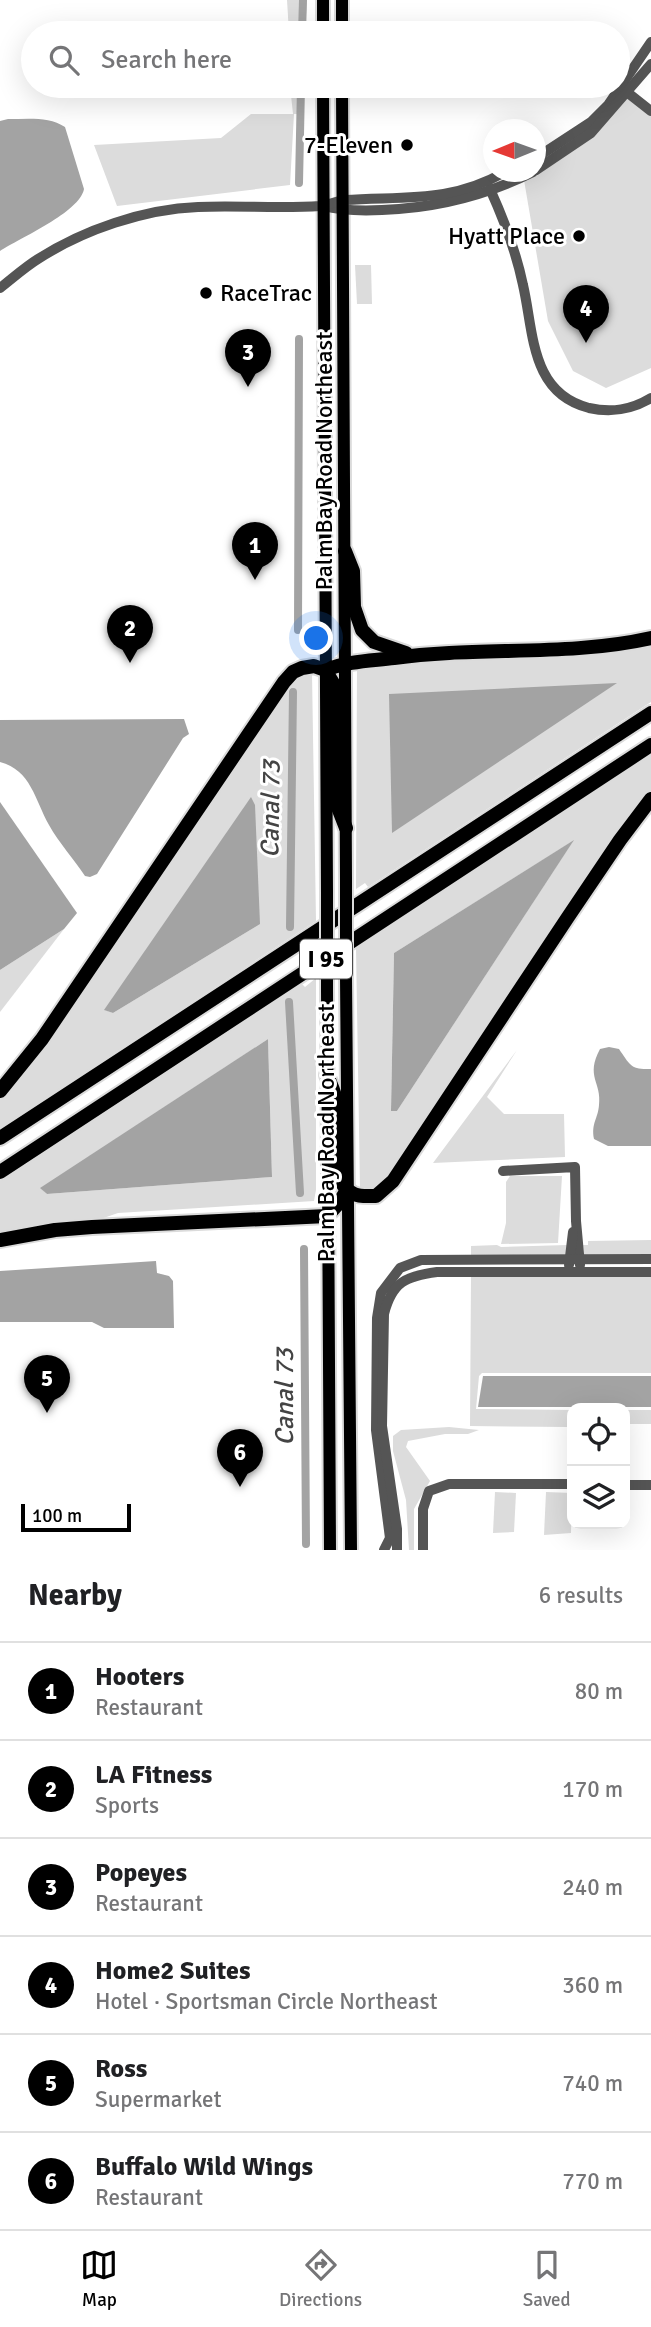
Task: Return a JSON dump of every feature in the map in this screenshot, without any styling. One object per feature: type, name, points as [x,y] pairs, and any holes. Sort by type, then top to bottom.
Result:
[{"type":"highway","points":[[345,551],[353,571],[354,607],[362,630],[374,642],[411,655]]},
{"type":"highway","points":[[325,670],[346,662],[411,655],[596,646],[651,638]]},
{"type":"highway","points":[[0,1091],[42,1039],[284,682],[302,667],[314,666],[325,670],[336,688],[337,805],[346,828]]},
{"type":"highway","name":"I 95","points":[[0,1138],[651,713]]},
{"type":"highway","name":"I 95","points":[[0,1172],[651,745]]},
{"type":"highway","points":[[327,1075],[337,1101],[337,1167],[341,1182],[347,1190],[356,1195],[376,1196],[393,1181],[605,862],[651,799]]},
{"type":"highway","points":[[0,1240],[55,1230],[92,1227],[327,1216],[347,1190]]},
{"type":"main road","points":[[323,0],[323,21]]},
{"type":"main road","points":[[341,1],[342,21]]},
{"type":"main road","name":"Palm Bay Road Northeast","points":[[323,98],[330,1550]]},
{"type":"main road","name":"Palm Bay Road Northeast","points":[[342,98],[351,1550]]},
{"type":"street","points":[[630,79],[651,42]]},
{"type":"street","points":[[630,83],[651,64]]},
{"type":"street","points":[[630,94],[651,111]]},
{"type":"street","points":[[546,151],[591,122],[615,98]]},
{"type":"street","points":[[546,163],[591,133],[617,98]]},
{"type":"street","points":[[343,206],[425,198],[484,182]]},
{"type":"street","points":[[0,288],[38,259],[111,223],[173,209],[323,206],[407,209],[468,199],[507,182]]},
{"type":"street","points":[[490,189],[511,236],[524,286],[531,333],[540,366],[551,384],[568,399],[603,411],[621,410],[651,398]]},
{"type":"street","points":[[503,1171],[575,1167],[575,1260],[580,1273]]},
{"type":"street","points":[[384,1550],[390,1538],[376,1430],[377,1318],[382,1293],[400,1269],[422,1260],[651,1259]]},
{"type":"street","points":[[568,1273],[575,1260]]},
{"type":"street","points":[[397,1550],[397,1530],[382,1426],[384,1314],[388,1299],[398,1284],[414,1275],[457,1272],[651,1272]]},
{"type":"street","points":[[423,1550],[423,1509],[429,1491],[449,1484],[567,1484]]},
{"type":"street","points":[[630,1485],[651,1485]]},
{"type":"shaded area","points":[[287,0],[307,0],[306,21],[288,21]]},
{"type":"shaded area","points":[[630,97],[651,115],[651,368],[606,388],[573,371],[548,321],[524,182],[546,182],[546,167],[581,144],[627,98]]},
{"type":"shaded area","points":[[291,98],[303,98],[302,114],[294,114],[290,185],[117,206],[94,145],[221,138],[251,114],[293,114]]},
{"type":"shaded area","points":[[45,120],[65,127],[84,189],[72,207],[0,251],[0,121]]},
{"type":"shaded area","points":[[355,265],[371,265],[372,304],[357,304]]},
{"type":"shaded area","points":[[651,640],[651,702],[368,887],[365,883],[356,889],[357,665],[519,658],[539,652]]},
{"type":"shaded area","points":[[312,673],[316,921],[0,1128],[0,1095],[290,684],[301,675]],"holes":[[[260,924],[113,1013],[105,1010]]]},
{"type":"shaded area","points":[[617,683],[392,833],[389,694]]},
{"type":"shaded area","points":[[184,719],[189,734],[183,738],[97,874],[90,877],[85,876],[53,832],[25,779],[19,772],[0,762],[0,720]]},
{"type":"shaded area","points":[[651,755],[651,793],[400,1159],[379,1185],[367,1189],[360,1188],[356,948]],"holes":[[[573,841],[397,1111],[391,1111],[394,953]]]},
{"type":"shaded area","points":[[251,797],[255,805],[260,924],[113,1013],[104,1010]]},
{"type":"shaded area","points":[[0,802],[77,913],[64,929],[0,970]]},
{"type":"shaded area","points":[[574,840],[397,1111],[391,1111],[394,953]]},
{"type":"shaded area","points":[[64,929],[0,1012],[0,970]]},
{"type":"shaded area","points":[[316,978],[314,1201],[118,1213],[89,1223],[0,1236],[0,1181],[302,984],[305,987]],"holes":[[[268,1039],[272,1177],[47,1194],[41,1188]]]},
{"type":"shaded area","points":[[268,1039],[272,1177],[47,1194],[40,1188]]},
{"type":"shaded area","points":[[600,1049],[619,1049],[635,1067],[651,1069],[651,1146],[608,1146],[594,1139],[593,1129],[599,1097],[594,1066]]},
{"type":"shaded area","points":[[517,1050],[487,1097],[504,1114],[564,1114],[565,1157],[433,1163]]},
{"type":"shaded area","points":[[510,1176],[562,1176],[558,1243],[501,1244],[506,1223],[506,1182]]},
{"type":"shaded area","points":[[651,1240],[651,1256],[584,1256],[583,1245],[588,1245],[588,1241]]},
{"type":"shaded area","points":[[567,1245],[566,1256],[471,1256],[471,1246]]},
{"type":"shaded area","points":[[156,1261],[157,1273],[169,1276],[173,1281],[174,1328],[104,1328],[92,1322],[0,1322],[0,1271]]},
{"type":"shaded area","points":[[471,1276],[651,1276],[651,1373],[482,1373],[479,1376],[476,1409],[567,1410],[567,1427],[470,1426]]},
{"type":"shaded area","points":[[483,1376],[651,1376],[651,1407],[630,1407],[630,1403],[567,1403],[567,1407],[478,1407]]},
{"type":"shaded area","points":[[630,1410],[651,1410],[651,1424],[630,1424]]},
{"type":"shaded area","points":[[449,1427],[479,1430],[468,1434],[445,1434],[408,1441],[406,1447],[430,1481],[414,1509],[414,1550],[409,1550],[406,1500],[393,1451],[393,1436],[401,1430]]},
{"type":"shaded area","points":[[495,1492],[516,1493],[514,1532],[493,1533]]},
{"type":"shaded area","points":[[546,1492],[567,1493],[567,1529],[571,1529],[571,1533],[544,1535]]},
{"type":"waterway","name":"Canal 73","points":[[302,21],[303,0]]},
{"type":"waterway","name":"Canal 73","points":[[299,183],[301,98]]},
{"type":"waterway","name":"Canal 73","points":[[298,630],[299,339]]},
{"type":"waterway","name":"Canal 73","points":[[290,927],[293,692]]},
{"type":"waterway","name":"Canal 73","points":[[289,1002],[300,1193]]},
{"type":"waterway","name":"Canal 73","points":[[304,1249],[306,1544]]},
{"type":"place","name":"7-Eleven","points":[[407,145]]},
{"type":"place","name":"Hyatt Place","points":[[579,236]]},
{"type":"place","name":"RaceTrac","points":[[206,293]]},
{"type":"place","name":"Home2 Suites","points":[[586,343]]},
{"type":"place","name":"Popeyes","points":[[248,387]]},
{"type":"place","name":"Hooters","points":[[255,580]]},
{"type":"place","name":"LA Fitness","points":[[130,663]]},
{"type":"place","name":"Ross","points":[[47,1413]]},
{"type":"place","name":"Buffalo Wild Wings","points":[[240,1487]]}]
